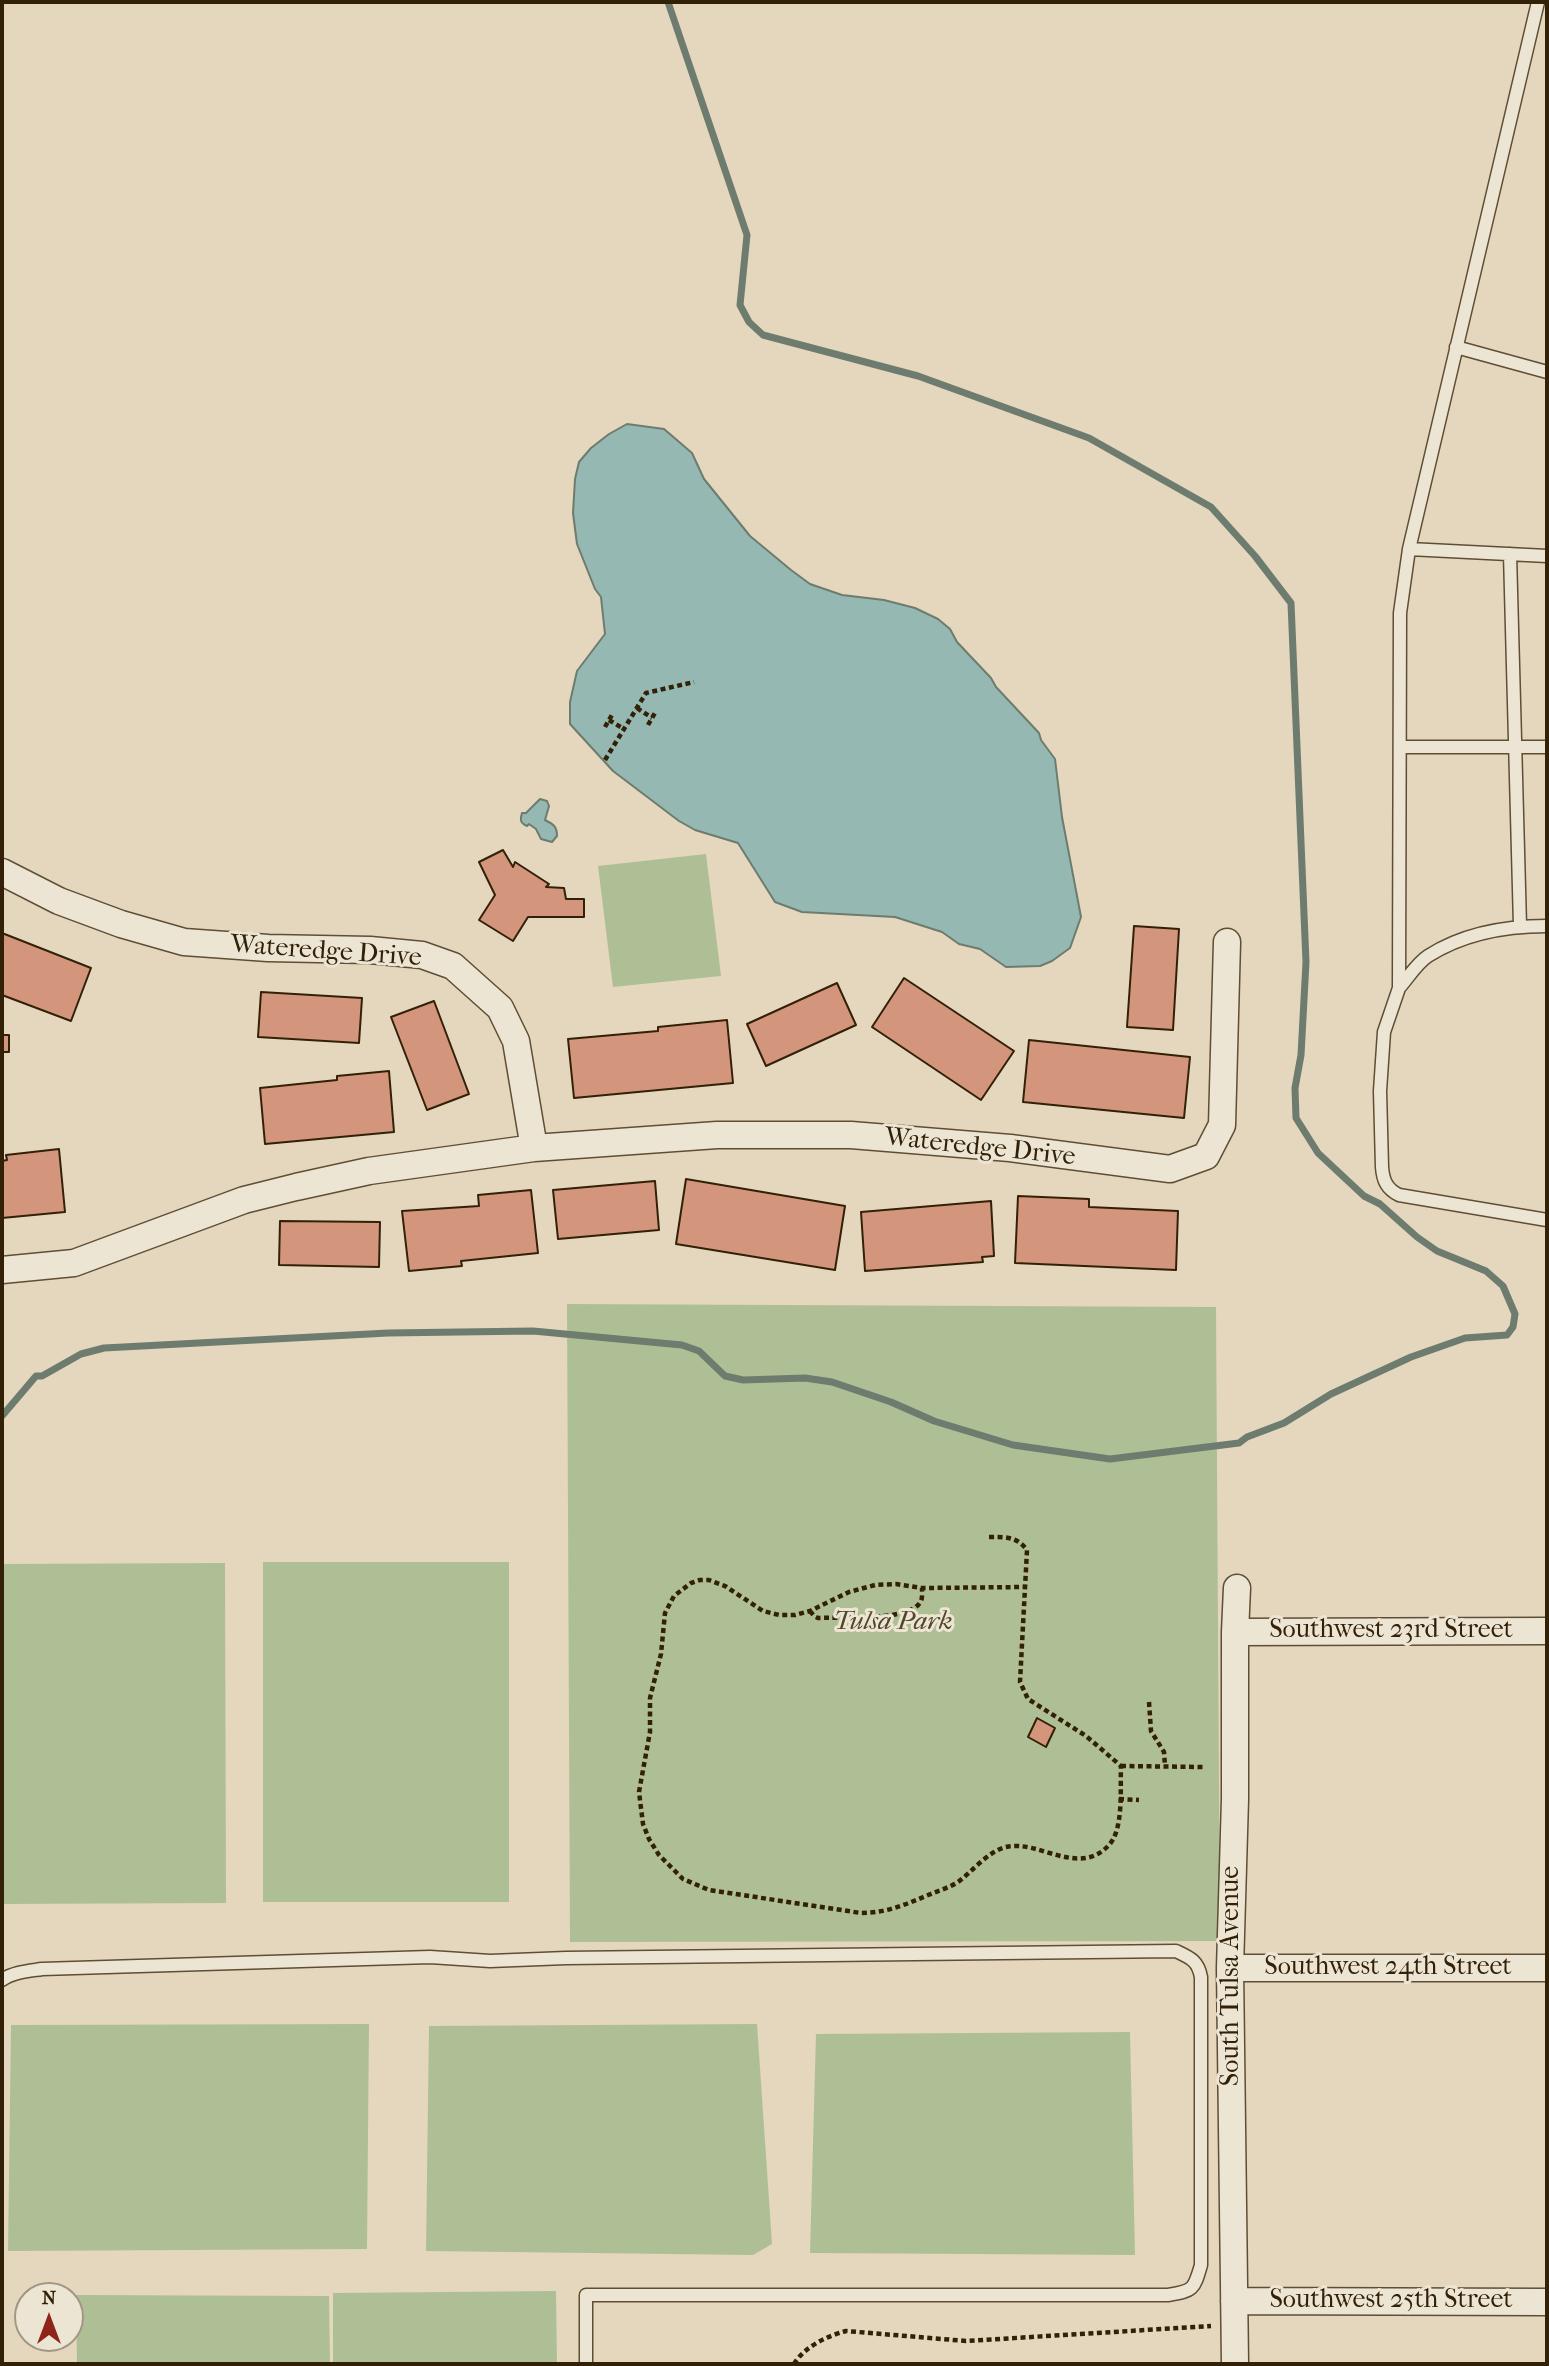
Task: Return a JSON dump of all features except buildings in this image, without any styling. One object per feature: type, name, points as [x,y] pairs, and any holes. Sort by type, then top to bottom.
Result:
[{"type":"street","name":"Wateredge Drive","points":[[2,873],[58,901],[121,924],[184,942],[268,948],[370,950],[422,956],[453,966],[500,1008],[516,1041],[534,1148]]},
{"type":"street","name":"Wateredge Drive","points":[[2,1270],[74,1262],[244,1200],[296,1187],[369,1171],[534,1148],[717,1135],[851,1135],[1010,1148],[1170,1169],[1206,1156],[1222,1125],[1227,942]]},
{"type":"street","name":"South Tulsa Avenue","points":[[1235,2364],[1230,1968],[1237,1588]]},
{"type":"street","name":"Southwest 23rd Street","points":[[1235,1632],[1547,1631]]},
{"type":"street","name":"Southwest 24th Street","points":[[1230,1968],[1547,1968]]},
{"type":"street","name":"Southwest 25th Street","points":[[1234,2313],[1547,2302]]},
{"type":"lane","points":[[1538,2],[1409,549],[1400,613],[1399,988],[1384,1032],[1380,1091],[1381,1167],[1383,1178],[1390,1190],[1399,1195],[1547,1220]]},
{"type":"lane","points":[[1457,347],[1547,372]]},
{"type":"lane","points":[[1409,549],[1547,555]]},
{"type":"lane","points":[[1510,554],[1520,926]]},
{"type":"lane","points":[[1400,747],[1547,747]]},
{"type":"lane","points":[[1399,988],[1427,957],[1477,933],[1520,926],[1547,926]]},
{"type":"lane","points":[[2,1980],[21,1972],[42,1969],[430,1957],[490,1961],[1176,1951],[1193,1958],[1199,1965],[1201,2265],[1196,2283],[1187,2292],[1168,2295],[586,2295],[586,2364]]},
{"type":"path","points":[[605,761],[646,694],[694,682]]},
{"type":"path","points":[[637,708],[652,718]]},
{"type":"path","points":[[648,725],[656,711]]},
{"type":"path","points":[[605,727],[613,713]]},
{"type":"path","points":[[609,720],[624,729]]},
{"type":"path","points":[[989,1537],[1013,1539],[1027,1550],[1020,1682],[1028,1699],[1086,1735],[1121,1766],[1204,1767]]},
{"type":"path","points":[[1025,1587],[922,1588],[896,1584],[875,1585],[849,1592],[810,1611],[795,1615],[772,1614],[754,1606],[725,1586],[709,1580],[700,1580],[684,1588],[674,1596],[665,1614],[661,1654],[650,1698],[650,1732],[639,1793],[643,1824],[649,1839],[671,1869],[682,1879],[709,1890],[861,1913],[892,1910],[956,1884],[1007,1847],[1021,1847],[1061,1857],[1078,1858],[1089,1857],[1102,1851],[1115,1837],[1118,1827],[1121,1766]]},
{"type":"path","points":[[810,1611],[818,1618],[894,1615],[918,1606],[922,1600],[922,1588]]},
{"type":"path","points":[[1149,1702],[1151,1731],[1164,1752],[1165,1766]]},
{"type":"path","points":[[1119,1799],[1139,1800]]},
{"type":"path","points":[[793,2364],[798,2357],[828,2336],[846,2331],[966,2341],[1234,2313]]},
{"type":"green space","points":[[706,854],[721,976],[613,987],[598,866]]},
{"type":"green space","name":"Tulsa Park","points":[[567,1304],[1216,1307],[1220,1941],[570,1942]]},
{"type":"green space","points":[[263,1562],[509,1562],[509,1902],[263,1902]]},
{"type":"green space","points":[[225,1563],[226,1903],[2,1904],[2,1564]]},
{"type":"green space","points":[[369,2024],[367,2249],[8,2251],[11,2025]]},
{"type":"green space","points":[[757,2024],[772,2244],[753,2255],[426,2251],[429,2026]]},
{"type":"green space","points":[[1130,2032],[1135,2255],[810,2253],[816,2034]]},
{"type":"green space","points":[[556,2291],[557,2364],[333,2364],[333,2293]]},
{"type":"green space","points":[[84,2295],[329,2296],[330,2364],[77,2364],[77,2352],[84,2352]]},
{"type":"water","points":[[627,424],[664,429],[692,453],[704,479],[750,536],[810,584],[842,595],[884,600],[915,608],[938,619],[950,629],[957,642],[1039,733],[1055,759],[1062,817],[1081,917],[1070,948],[1040,966],[1006,967],[980,949],[959,944],[942,932],[895,917],[802,912],[775,902],[738,843],[695,830],[679,821],[613,771],[570,724],[570,702],[577,671],[605,634],[601,597],[595,589],[577,544],[573,513],[575,479],[579,462],[591,448]]},
{"type":"water","points":[[540,799],[547,801],[549,806],[545,820],[556,830],[557,836],[552,842],[541,839],[536,829],[521,821],[522,813],[526,813]]},
{"type":"waterway","points":[[2,1416],[36,1376],[42,1376],[81,1354],[104,1348],[388,1333],[533,1331],[682,1345],[699,1351],[725,1376],[743,1380],[805,1378],[832,1382],[891,1402],[934,1421],[1013,1445],[1110,1459],[1239,1443],[1247,1437],[1284,1423],[1331,1394],[1411,1357],[1465,1338],[1507,1335],[1513,1327],[1515,1314],[1503,1286],[1486,1271],[1437,1251],[1380,1204],[1364,1196],[1318,1153],[1296,1118],[1295,1088],[1301,1055],[1306,962],[1291,603],[1255,556],[1211,507],[1089,438],[918,376],[763,335],[749,322],[740,305],[747,235],[668,2]]}]
